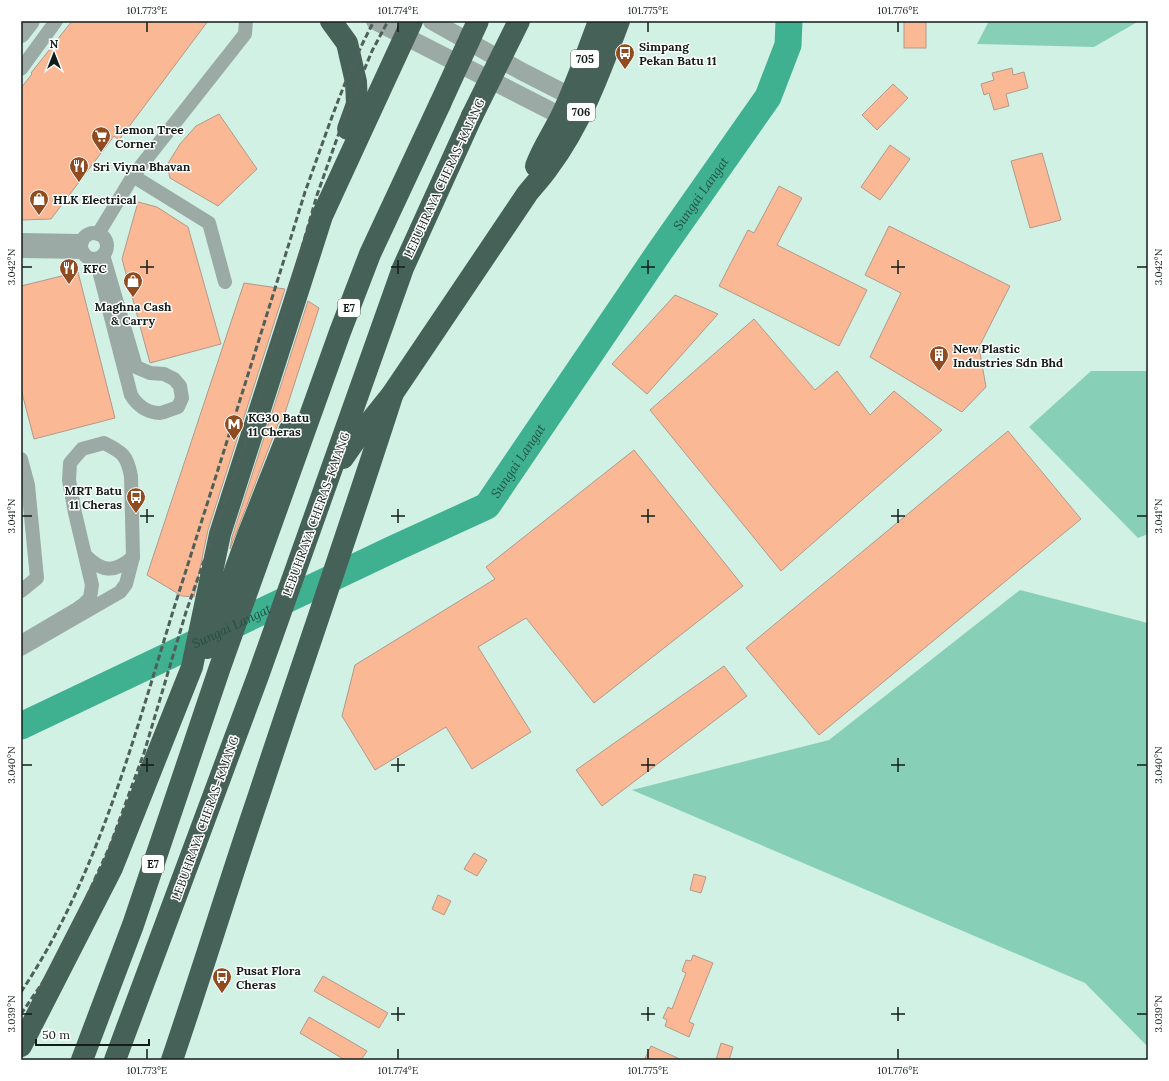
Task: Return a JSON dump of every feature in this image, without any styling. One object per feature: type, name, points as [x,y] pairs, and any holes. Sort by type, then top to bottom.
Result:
[{"type":"highway","points":[[322,216],[329,176],[357,104],[356,82],[347,43],[331,21]]},
{"type":"highway","name":"E7","points":[[82,1060],[133,925],[220,667],[340,332],[370,254],[478,21]]},
{"type":"highway","name":"LEBUHRAYA CHERAS–KAJANG","points":[[115,1060],[312,528],[403,268],[472,116],[519,21]]},
{"type":"highway","name":"705","points":[[570,96],[599,21]]},
{"type":"highway","name":"706","points":[[527,194],[548,168],[568,138],[597,80],[619,21]]},
{"type":"highway","points":[[21,1052],[50,1010],[103,918],[146,821],[193,677],[220,534],[322,216],[408,29]]},
{"type":"highway","points":[[328,480],[357,438],[393,393],[527,194],[539,156],[570,96]]},
{"type":"highway","points":[[21,1046],[112,868],[193,677],[306,389],[322,358],[340,332]]},
{"type":"highway","points":[[172,1060],[197,987],[239,852],[353,519],[393,393]]},
{"type":"street","points":[[21,34],[31,21]]},
{"type":"street","points":[[21,69],[56,21]]},
{"type":"street","points":[[375,21],[408,29],[561,116]]},
{"type":"street","points":[[432,21],[521,71],[570,96]]},
{"type":"street","points":[[98,234],[133,176],[246,28]]},
{"type":"street","points":[[133,176],[209,223],[225,282]]},
{"type":"street","points":[[21,251],[91,252],[107,249],[107,243],[104,237],[98,234],[89,234],[91,252],[131,395],[135,402],[147,410],[160,413],[178,407],[182,398],[180,386],[174,379],[164,374],[150,373],[136,367],[91,252]]},
{"type":"street","points":[[21,240],[91,252]]},
{"type":"street","points":[[21,642],[77,609],[90,598],[92,585],[87,557],[75,513],[69,480],[70,463],[82,448],[104,443],[120,451],[128,463],[131,476],[133,557],[126,584],[120,592],[21,649]]},
{"type":"street","points":[[21,459],[28,485],[36,578],[21,591]]},
{"type":"street","points":[[87,557],[99,567],[109,569],[121,566],[133,557]]},
{"type":"green space","points":[[989,21],[1139,21],[1094,47],[977,44]]},
{"type":"green space","points":[[1091,371],[1148,371],[1148,534],[1138,538],[1029,427]]},
{"type":"green space","points":[[1020,590],[1148,623],[1148,1047],[1085,983],[632,790],[829,740]]},
{"type":"building","points":[[72,21],[208,21],[119,140],[114,136],[51,219],[21,220],[21,88]]},
{"type":"building","points":[[904,21],[926,21],[926,48],[904,48]]},
{"type":"building","points":[[1012,68],[1013,75],[1024,72],[1028,88],[1006,94],[1009,106],[994,110],[989,93],[984,95],[981,84],[994,80],[992,73]]},
{"type":"building","points":[[893,84],[908,98],[877,130],[862,115]]},
{"type":"building","points":[[219,114],[257,169],[218,206],[170,178],[167,165],[180,144],[196,126]]},
{"type":"building","points":[[890,145],[910,159],[880,200],[861,187]]},
{"type":"building","points":[[1042,153],[1061,220],[1030,228],[1011,161]]},
{"type":"building","points":[[779,186],[802,198],[777,245],[867,290],[839,346],[719,286],[748,230],[754,233]]},
{"type":"building","points":[[138,202],[157,207],[188,227],[221,344],[150,363],[122,259]]},
{"type":"building","points":[[889,226],[1010,286],[979,347],[986,387],[962,412],[870,357],[901,293],[865,275]]},
{"type":"building","points":[[78,272],[115,418],[34,439],[21,389],[21,286]]},
{"type":"building","points":[[244,283],[285,289],[208,530],[194,597],[182,596],[147,575]]},
{"type":"building","points":[[675,295],[718,314],[647,394],[612,364]]},
{"type":"building","points":[[308,301],[319,308],[283,419],[278,424],[230,549],[232,537]]},
{"type":"building","points":[[754,319],[815,390],[837,371],[870,415],[894,391],[942,430],[781,571],[650,410]]},
{"type":"building","points":[[1008,431],[1081,519],[819,735],[746,648]]},
{"type":"building","points":[[634,450],[743,586],[594,703],[526,618],[478,647],[531,732],[472,769],[446,727],[375,770],[342,716],[355,665],[495,579],[486,567]]},
{"type":"building","points":[[724,666],[747,696],[602,806],[576,770]]},
{"type":"building","points":[[474,853],[487,860],[477,876],[464,869]]},
{"type":"building","points":[[694,874],[706,877],[701,893],[690,890]]},
{"type":"building","points":[[438,895],[451,901],[444,915],[432,909]]},
{"type":"building","points":[[693,955],[713,963],[689,1022],[694,1024],[689,1037],[665,1026],[667,1020],[663,1018],[668,1007],[672,1009],[686,973],[682,971],[686,960],[691,961]]},
{"type":"building","points":[[323,976],[388,1013],[379,1028],[314,991]]},
{"type":"building","points":[[309,1017],[367,1051],[361,1060],[345,1060],[300,1033]]},
{"type":"building","points":[[721,1043],[733,1047],[729,1060],[716,1060]]},
{"type":"building","points":[[651,1046],[682,1060],[644,1060]]},
{"type":"waterway","name":"Sungai Langat","points":[[21,726],[393,549],[487,506],[660,251],[768,97],[788,45],[789,21]]},
{"type":"railway","points":[[21,992],[48,948],[71,902],[92,855],[111,806],[144,707],[305,192],[345,84],[374,21]]},
{"type":"railway","points":[[21,1014],[45,979],[73,927],[110,846],[144,753],[186,612],[248,436],[317,195],[345,116],[372,51],[388,21]]},
{"type":"place","name":"Simpang Pekan Batu 11","points":[[625,70]]},
{"type":"place","name":"Lemon Tree Corner","points":[[101,153]]},
{"type":"place","name":"Sri Viyna Bhavan","points":[[79,183]]},
{"type":"place","name":"HLK Electrical","points":[[39,216]]},
{"type":"place","name":"KFC","points":[[69,285]]},
{"type":"place","name":"Maghna Cash & Carry","points":[[133,298]]},
{"type":"place","name":"New Plastic Industries Sdn Bhd","points":[[939,372]]},
{"type":"place","name":"KG30 Batu 11 Cheras","points":[[234,441]]},
{"type":"place","name":"MRT Batu 11 Cheras","points":[[136,514]]},
{"type":"place","name":"Pusat Flora Cheras","points":[[222,994]]}]
